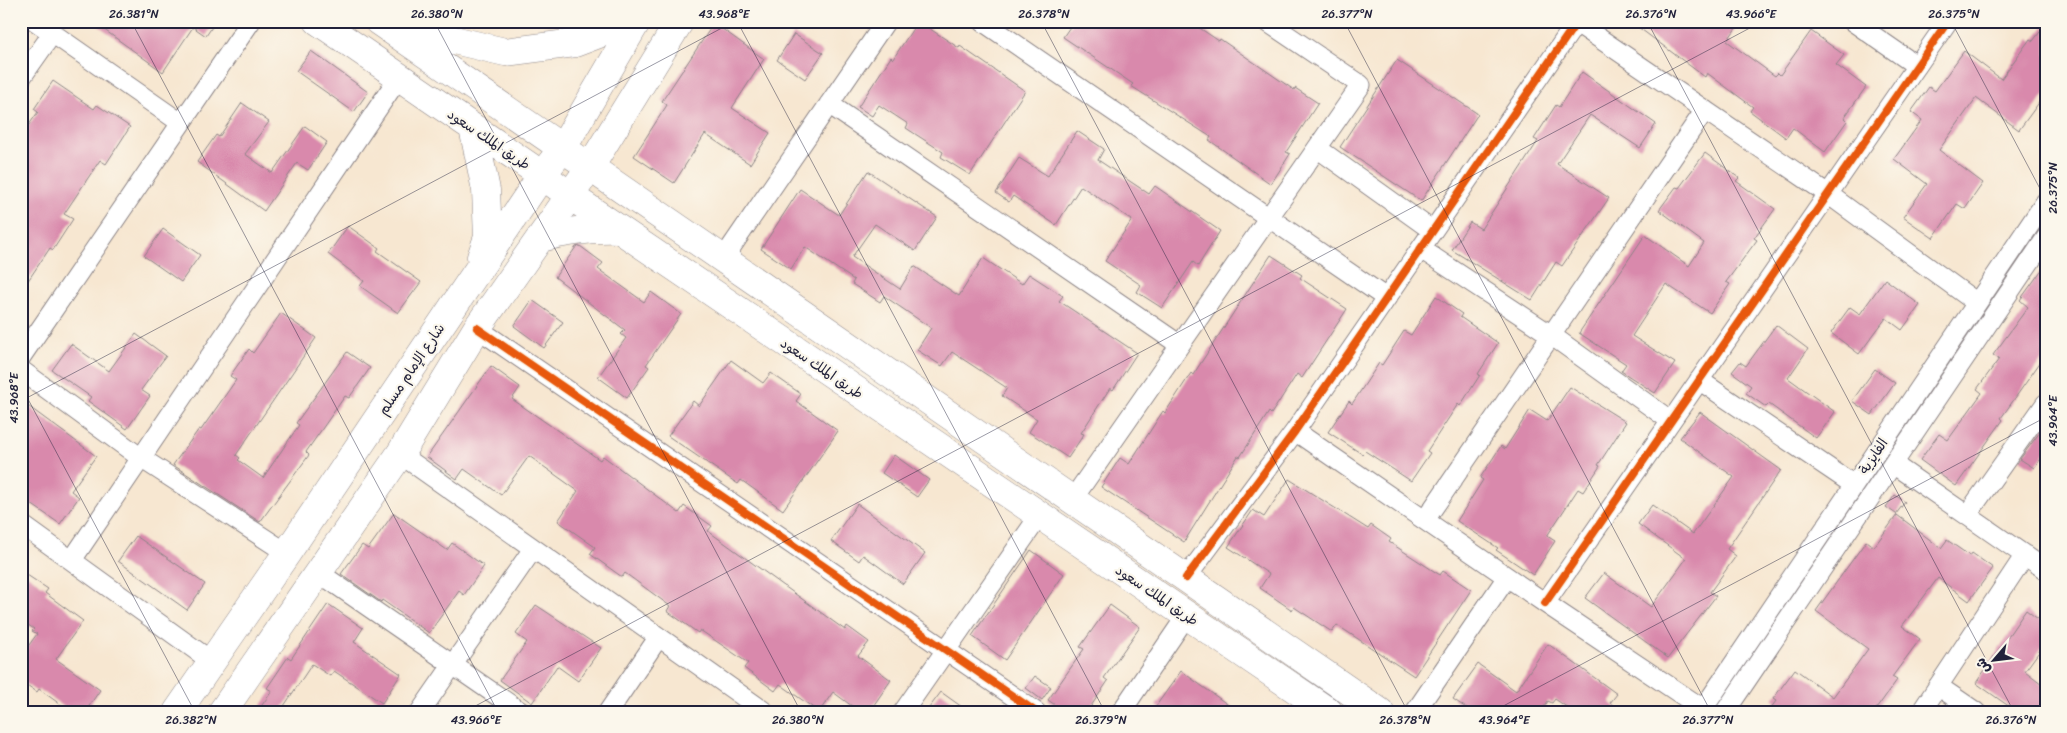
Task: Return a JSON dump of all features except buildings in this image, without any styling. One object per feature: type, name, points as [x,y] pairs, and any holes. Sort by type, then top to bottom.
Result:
[{"type":"main road","name":"طريق الملك سعود","points":[[318,21],[542,175],[569,196],[1187,615],[1320,709]]},
{"type":"main road","points":[[378,21],[436,37],[505,52],[576,43],[620,26],[626,21]]},
{"type":"main road","points":[[378,21],[1380,712]]},
{"type":"main road","name":"شارع الإمام مسلم","points":[[176,712],[287,553],[542,175],[562,149],[637,21]]},
{"type":"main road","points":[[222,712],[400,454],[477,328],[590,167],[680,21]]},
{"type":"main road","points":[[473,128],[486,190],[488,237],[477,271]]},
{"type":"main road","points":[[541,238],[568,230],[592,228],[618,229]]},
{"type":"street","points":[[35,21],[181,124]]},
{"type":"street","points":[[21,357],[251,21]]},
{"type":"street","points":[[723,259],[886,21]]},
{"type":"street","points":[[982,21],[1386,298]]},
{"type":"street","points":[[1072,500],[1361,85],[1266,21]]},
{"type":"street","points":[[1852,21],[1917,66]]},
{"type":"street","points":[[1544,603],[1948,21]]},
{"type":"street","points":[[1186,578],[1295,431],[1575,22],[1828,194],[1976,303]]},
{"type":"street","points":[[21,78],[52,34]]},
{"type":"street","points":[[72,560],[399,77]]},
{"type":"street","points":[[829,104],[1180,345]]},
{"type":"street","points":[[1425,520],[1706,110]]},
{"type":"street","points":[[1317,148],[1433,230]]},
{"type":"street","name":"الفايزية","points":[[1702,710],[2046,201]]},
{"type":"street","name":"الفايزية","points":[[1726,712],[1893,464],[2043,248]]},
{"type":"street","points":[[1421,249],[1551,335],[1671,421]]},
{"type":"street","points":[[477,328],[1036,712]]},
{"type":"street","points":[[21,370],[141,458],[287,553]]},
{"type":"street","points":[[1699,380],[1854,485]]},
{"type":"street","points":[[1967,515],[2046,403]]},
{"type":"street","points":[[1295,431],[1702,710]]},
{"type":"street","points":[[400,454],[765,712]]},
{"type":"street","points":[[1893,464],[2046,570]]},
{"type":"street","points":[[903,712],[1040,515]]},
{"type":"street","points":[[21,524],[212,661]]},
{"type":"street","points":[[420,712],[533,549]]},
{"type":"street","points":[[1921,712],[2025,555]]},
{"type":"street","points":[[318,572],[521,712]]},
{"type":"street","points":[[1415,712],[1507,577]]},
{"type":"street","points":[[1121,712],[1187,615]]},
{"type":"street","points":[[608,712],[658,638]]},
{"type":"street","points":[[1938,686],[1976,712]]},
{"type":"cycle path","points":[[1545,603],[1948,21]]},
{"type":"cycle path","points":[[1186,578],[1295,431],[1576,23]]},
{"type":"cycle path","points":[[477,328],[1036,712]]}]
